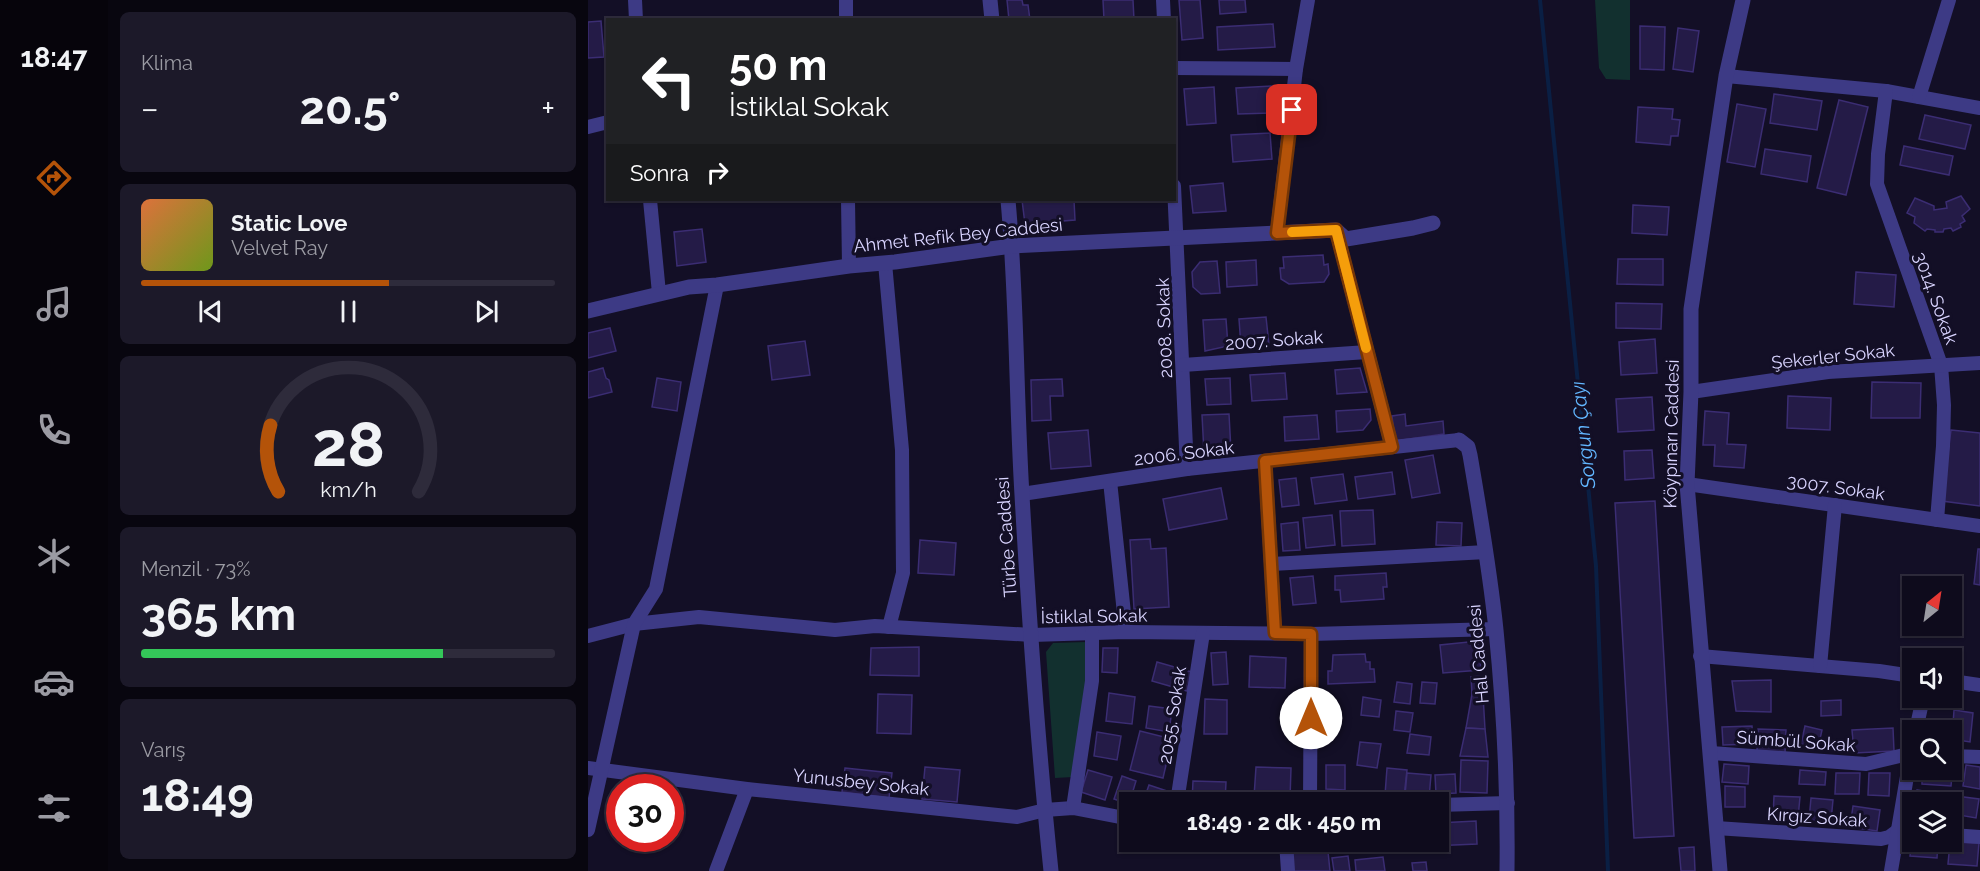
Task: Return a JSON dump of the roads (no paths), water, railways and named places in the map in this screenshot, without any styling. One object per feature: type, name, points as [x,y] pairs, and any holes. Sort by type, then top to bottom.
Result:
[{"type":"street","points":[[635,0],[636,18]]},
{"type":"street","points":[[846,0],[846,18]]},
{"type":"street","points":[[990,0],[992,18]]},
{"type":"street","points":[[1162,0],[1164,18]]},
{"type":"street","points":[[1277,233],[1296,69],[1308,0]]},
{"type":"street","name":"Köypınarı Caddesi","points":[[1720,871],[1687,484],[1691,392],[1690,309],[1726,76],[1743,0]]},
{"type":"street","points":[[1918,97],[1948,0]]},
{"type":"street","points":[[1176,68],[1296,69]]},
{"type":"street","points":[[1726,76],[1886,91],[1980,108]]},
{"type":"street","name":"3014. Sokak","points":[[1886,91],[1878,154],[1877,184],[1941,365],[1944,405],[1943,446],[1937,520]]},
{"type":"street","points":[[588,127],[606,122]]},
{"type":"street","points":[[650,201],[658,293]]},
{"type":"street","points":[[848,201],[849,266]]},
{"type":"street","name":"Türbe Caddesi","points":[[1008,201],[1022,495],[1051,871]]},
{"type":"street","name":"2008. Sokak","points":[[1175,201],[1187,469]]},
{"type":"street","name":"Ahmet Refik Bey Caddesi","points":[[588,312],[689,287],[1012,246],[1336,230],[1346,239],[1433,223]]},
{"type":"street","points":[[1336,230],[1392,447]]},
{"type":"street","points":[[885,263],[902,450],[903,573],[890,627]]},
{"type":"street","points":[[588,830],[595,769],[634,624],[656,589],[717,285]]},
{"type":"street","name":"2007. Sokak","points":[[1183,364],[1367,352]]},
{"type":"street","name":"Şekerler Sokak","points":[[1691,392],[1828,372],[1980,363]]},
{"type":"street","name":"2006. Sokak","points":[[1022,495],[1187,469],[1459,440]]},
{"type":"street","name":"Hal Caddesi","points":[[1459,440],[1467,447],[1470,455],[1496,629],[1508,803],[1507,871]]},
{"type":"street","points":[[1265,461],[1275,633]]},
{"type":"street","points":[[1110,481],[1126,632]]},
{"type":"street","name":"3007. Sokak","points":[[1687,484],[1980,526]]},
{"type":"street","points":[[1820,666],[1835,505]]},
{"type":"street","points":[[1272,564],[1486,552]]},
{"type":"street","name":"İstiklal Sokak","points":[[588,636],[634,624],[699,617],[835,630],[875,626],[1032,635],[1126,632],[1311,634],[1496,629]]},
{"type":"street","points":[[1073,808],[1092,681],[1092,633]]},
{"type":"street","name":"2055. Sokak","points":[[1179,792],[1203,633]]},
{"type":"street","points":[[1310,792],[1311,634]]},
{"type":"street","points":[[1700,656],[1902,675]]},
{"type":"street","points":[[1962,682],[1980,685]]},
{"type":"street","name":"Sümbül Sokak","points":[[1711,753],[1866,764],[1902,754]]},
{"type":"street","points":[[1962,757],[1980,758]]},
{"type":"street","name":"Yunusbey Sokak","points":[[595,769],[747,789],[1017,817],[1045,810],[1073,808],[1119,817]]},
{"type":"street","points":[[1891,871],[1907,780]]},
{"type":"street","points":[[716,871],[747,789]]},
{"type":"street","points":[[1449,805],[1508,803]]},
{"type":"street","name":"Kırgız Sokak","points":[[1716,828],[1881,839],[1897,831],[1902,831]]},
{"type":"street","points":[[1962,836],[1980,837]]},
{"type":"street","points":[[1287,852],[1288,871]]},
{"type":"waterway","name":"Sorgun Çayı","points":[[1540,0],[1596,566],[1608,871]]}]
